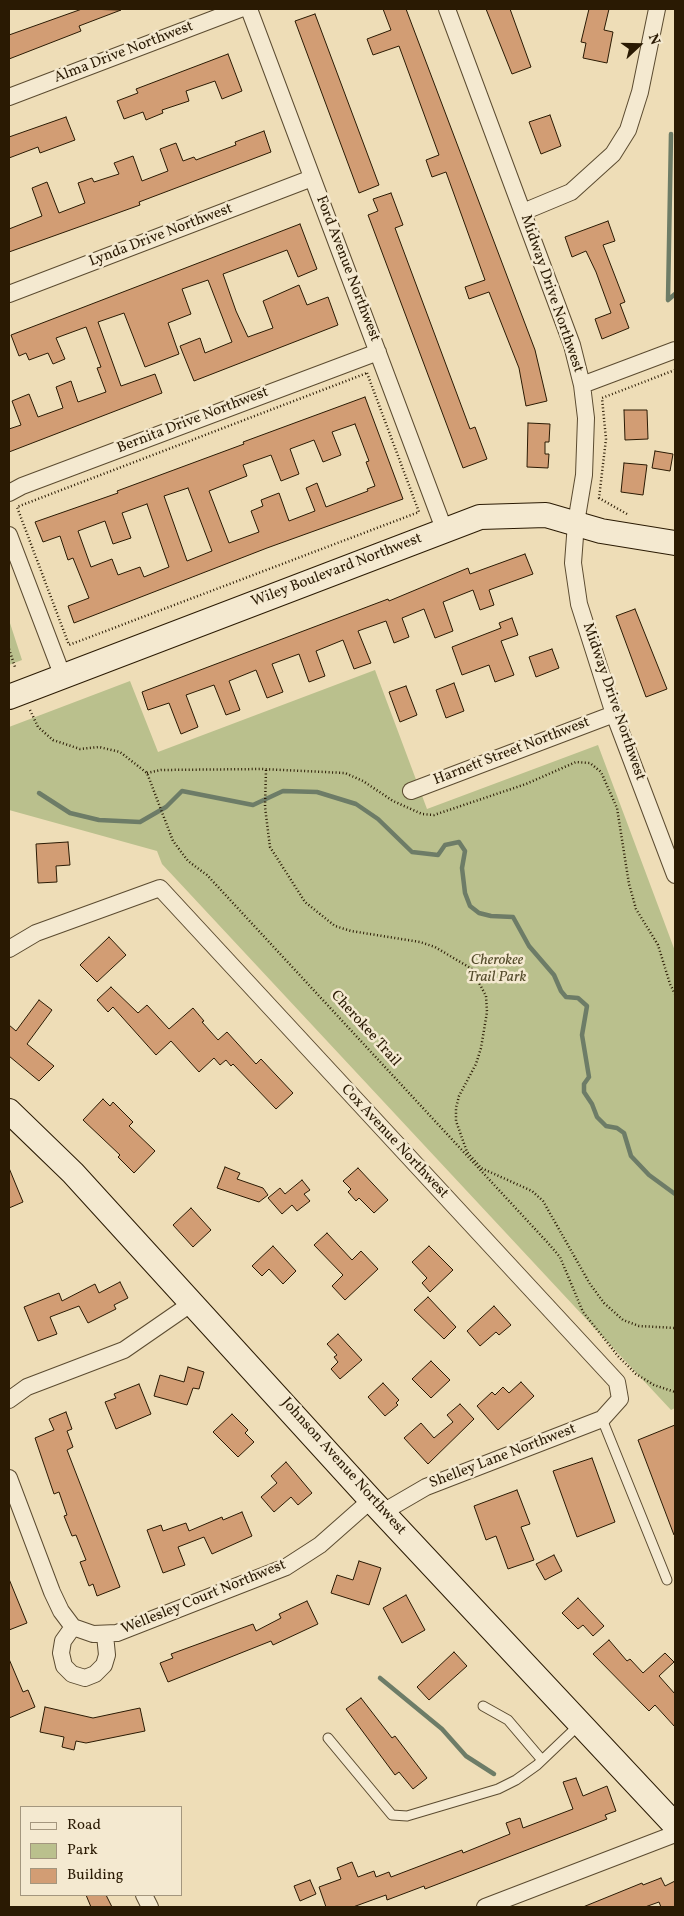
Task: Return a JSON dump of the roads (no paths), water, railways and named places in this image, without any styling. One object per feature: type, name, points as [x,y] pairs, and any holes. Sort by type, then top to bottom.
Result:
[{"type":"street","name":"Alma Drive Northwest","points":[[9,97],[240,9]]},
{"type":"street","name":"Ford Avenue Northwest","points":[[249,9],[444,529]]},
{"type":"street","name":"Midway Drive Northwest","points":[[447,9],[572,345],[582,385],[586,448],[576,523],[573,563],[579,604],[614,714],[675,875]]},
{"type":"street","points":[[523,212],[571,192],[613,154],[628,130],[640,92],[657,9]]},
{"type":"street","name":"Lynda Drive Northwest","points":[[9,294],[312,178]]},
{"type":"street","points":[[582,385],[675,350]]},
{"type":"street","name":"Bernita Drive Northwest","points":[[9,493],[31,482],[378,352]]},
{"type":"street","name":"Wiley Boulevard Northwest","points":[[9,697],[444,529],[480,517],[515,514],[546,515],[601,531],[675,544]]},
{"type":"street","points":[[9,535],[63,677]]},
{"type":"street","name":"Harnett Street Northwest","points":[[411,790],[614,714]]},
{"type":"street","name":"Cox Avenue Northwest","points":[[9,950],[36,933],[160,888],[617,1382],[620,1399]]},
{"type":"street","name":"Johnson Avenue Northwest","points":[[9,1111],[36,1135],[73,1173],[377,1506],[675,1825]]},
{"type":"street","points":[[9,1400],[27,1386],[124,1350],[192,1302]]},
{"type":"street","name":"Shelley Lane Northwest","points":[[377,1506],[602,1419],[620,1399]]},
{"type":"street","points":[[9,1478],[52,1592],[61,1611],[72,1627]]},
{"type":"street","name":"Wellesley Court Northwest","points":[[104,1635],[107,1655],[104,1665],[95,1674],[85,1678],[72,1674],[64,1666],[61,1653],[63,1641],[72,1627],[93,1634],[117,1633],[286,1567],[377,1506]]},
{"type":"street","points":[[484,1907],[675,1834]]},
{"type":"lane","points":[[602,1419],[667,1580]]},
{"type":"lane","points":[[483,1706],[508,1720],[542,1760]]},
{"type":"lane","points":[[328,1738],[392,1815],[407,1816],[498,1789],[516,1780],[542,1760],[581,1724]]},
{"type":"waterway","points":[[668,300],[671,134]]},
{"type":"waterway","points":[[668,300],[675,294]]},
{"type":"waterway","points":[[39,793],[70,813],[99,820],[140,822],[166,807],[182,791],[253,805],[283,791],[317,792],[356,804],[378,819],[412,852],[438,855],[445,845],[459,842],[465,851],[462,868],[465,893],[470,906],[479,913],[491,916],[513,917],[529,946],[554,975],[561,991],[566,997],[578,998],[587,1006],[582,1035],[589,1077],[584,1084],[584,1092],[592,1104],[597,1117],[606,1126],[617,1128],[624,1133],[631,1156],[649,1175],[675,1194]]},
{"type":"waterway","points":[[380,1678],[442,1729],[466,1756],[494,1774]]},
{"type":"park label","name":"Cherokee Trail Park","points":[[497,970]]}]
